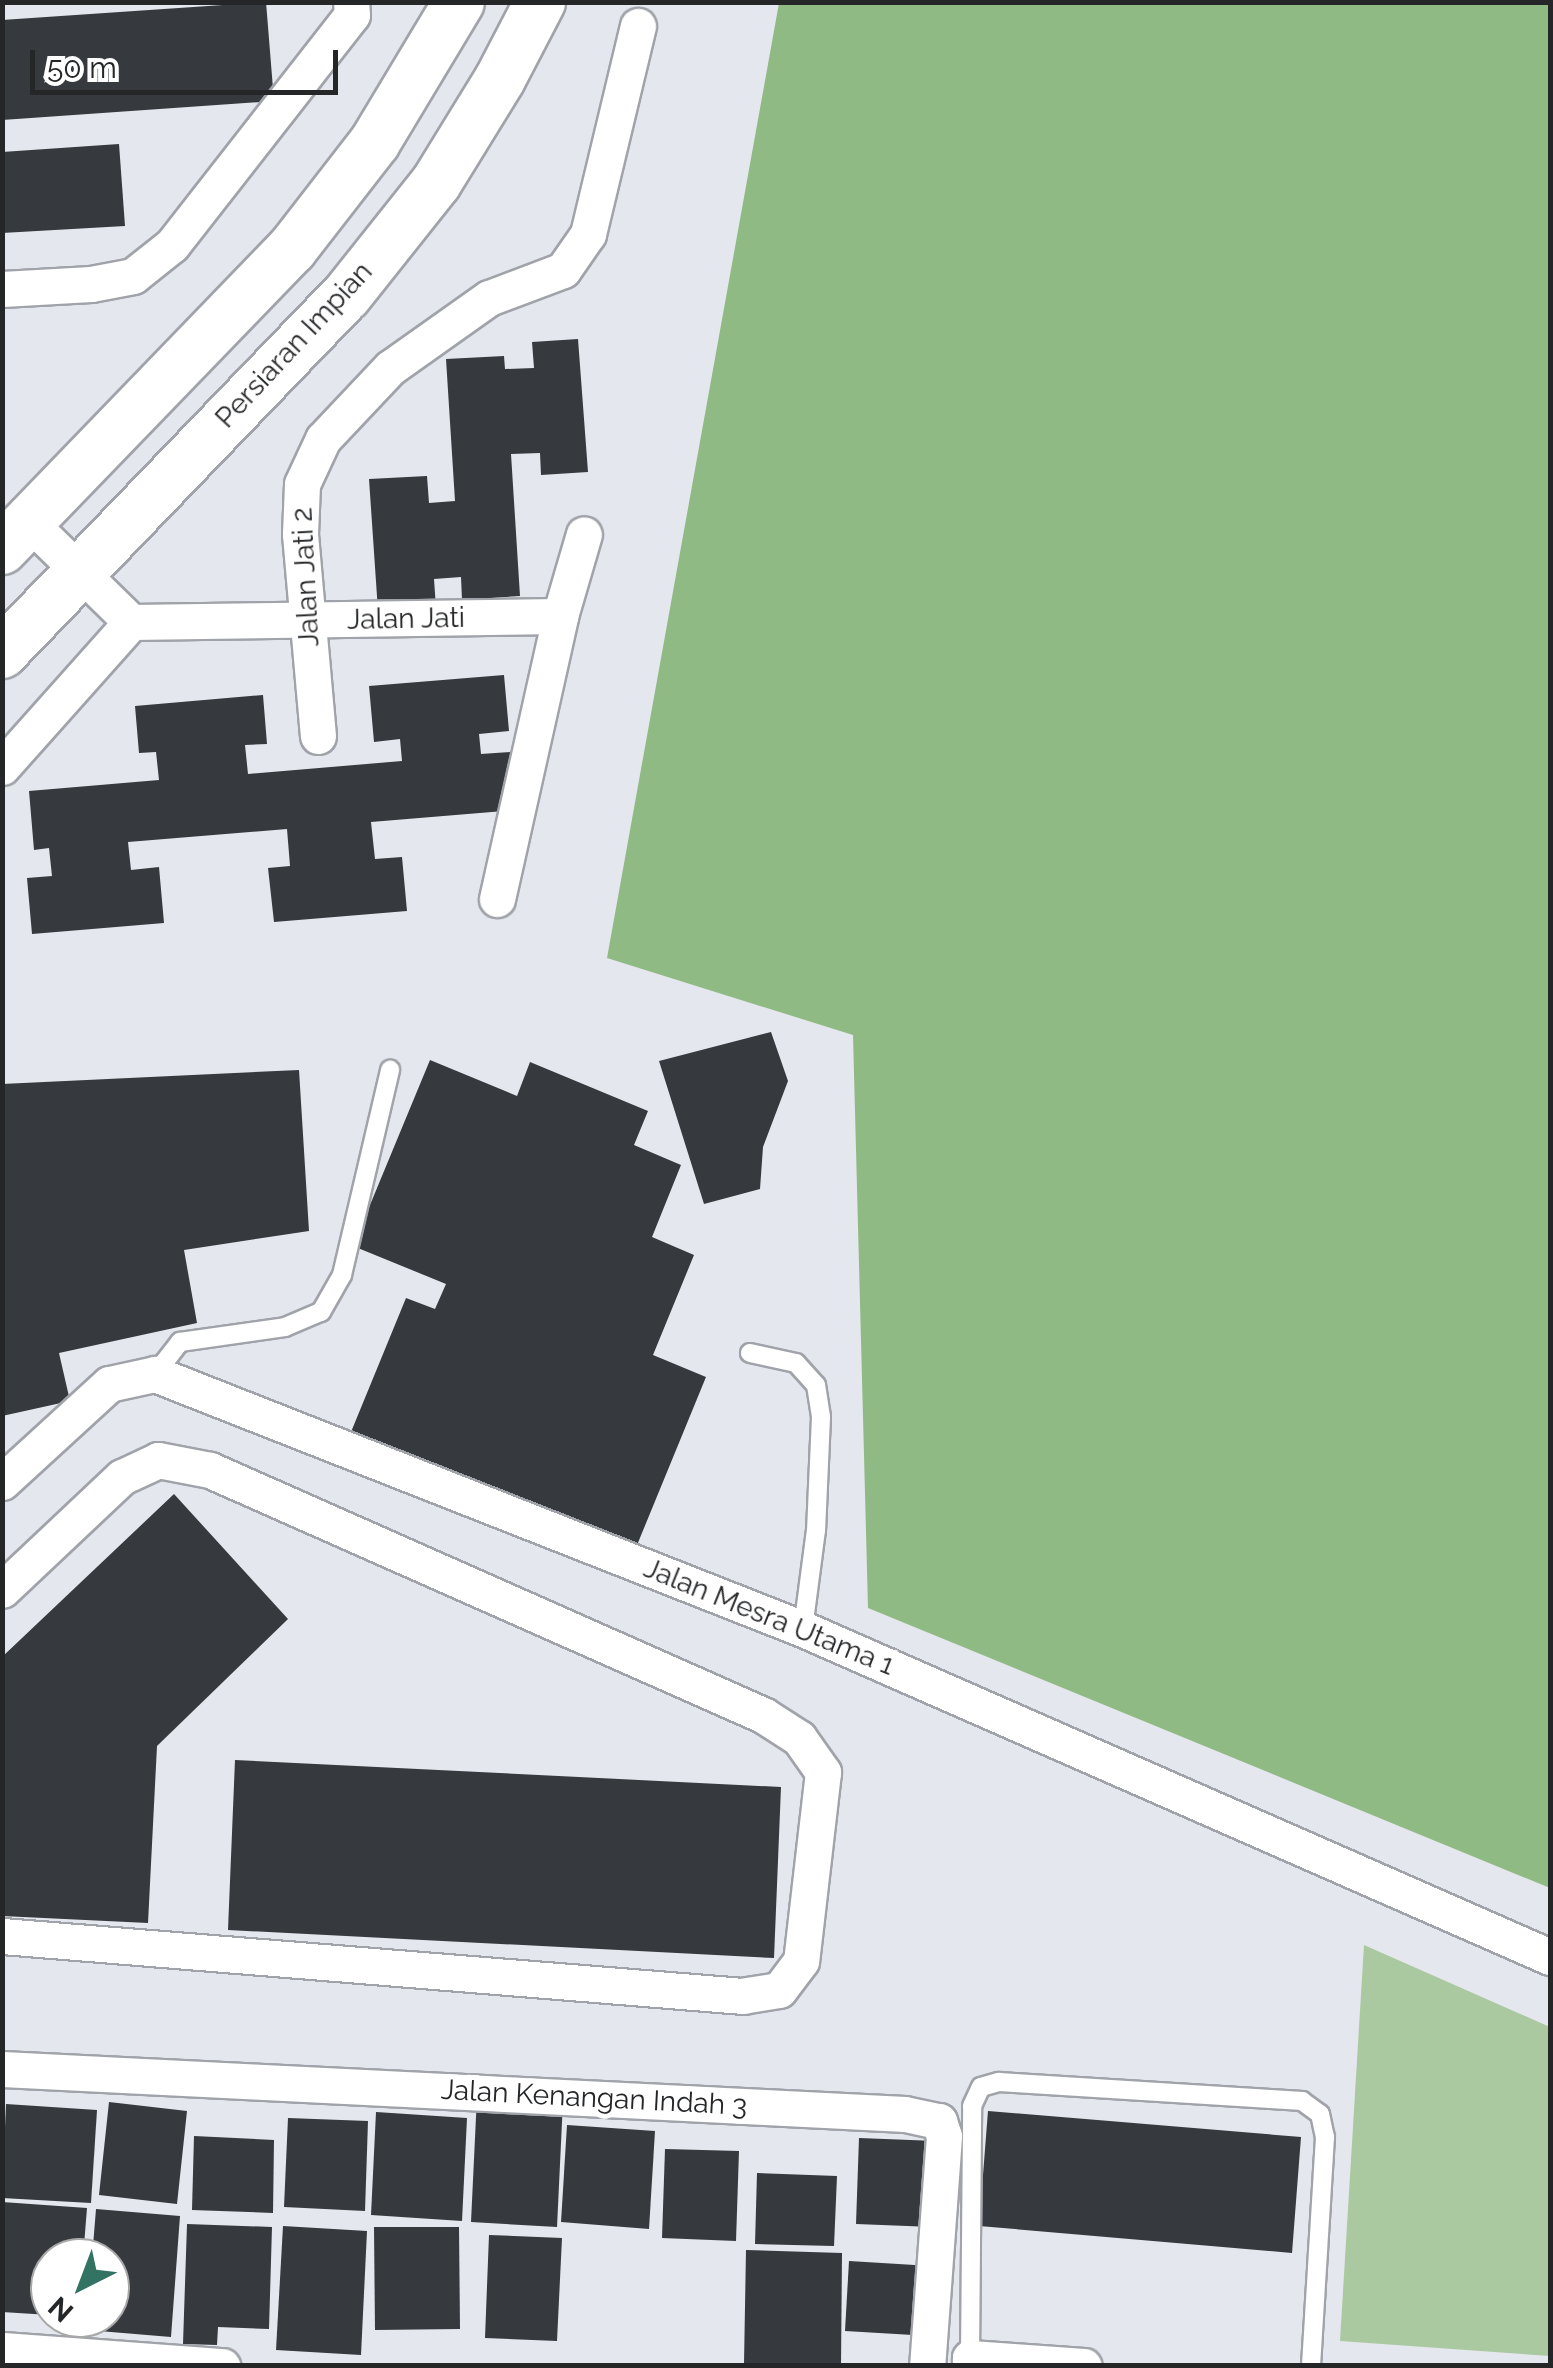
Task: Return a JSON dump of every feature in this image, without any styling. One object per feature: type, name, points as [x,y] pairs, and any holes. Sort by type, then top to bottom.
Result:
[{"type":"street","points":[[2,767],[131,622],[78,571],[15,535],[292,250],[375,142],[458,2]]},
{"type":"street","name":"Persiaran Impian","points":[[2,653],[346,296],[436,183],[500,79],[540,2]]},
{"type":"street","points":[[2,289],[90,284],[132,276],[172,245],[351,9]]},
{"type":"street","name":"Jalan Jati 2","points":[[318,736],[300,534],[302,484],[323,439],[390,368],[489,298],[563,270],[588,234],[638,26]]},
{"type":"street","points":[[497,899],[560,616],[584,534]]},
{"type":"street","name":"Jalan Jati","points":[[131,622],[560,616]]},
{"type":"street","points":[[2,1482],[108,1384],[155,1374]]},
{"type":"street","name":"Jalan Mesra Utama 1","points":[[155,1374],[803,1628],[1550,1957]]},
{"type":"street","points":[[2,1590],[122,1477],[158,1460],[210,1470],[762,1715],[799,1738],[823,1772],[801,1961],[779,1990],[743,1996],[2,1936]]},
{"type":"street","name":"Jalan Kenangan Indah 3","points":[[2,2068],[905,2114],[939,2120],[944,2136],[927,2366]]},
{"type":"street","points":[[2,2350],[222,2366]]},
{"type":"street","points":[[970,2362],[1084,2366]]},
{"type":"lane","points":[[155,1374],[180,1342],[285,1326],[321,1312],[342,1275],[390,1070]]},
{"type":"lane","points":[[750,1353],[796,1362],[816,1385],[821,1417],[816,1530],[803,1628]]},
{"type":"lane","points":[[970,2362],[972,2106],[981,2088],[999,2082],[1302,2100],[1320,2114],[1325,2136],[1310,2366]]},
{"type":"green space","points":[[779,3],[1550,3],[1550,1888],[868,1608],[853,1035],[607,958]]},
{"type":"green space","points":[[1364,1945],[1550,2027],[1550,2356],[1340,2341]]},
{"type":"building","points":[[266,2],[274,101],[2,120],[2,20]]},
{"type":"building","points":[[119,144],[125,226],[2,233],[2,152]]},
{"type":"building","points":[[578,339],[588,472],[541,475],[540,453],[511,454],[520,596],[462,600],[461,577],[434,579],[436,608],[378,611],[369,479],[427,476],[429,503],[455,501],[446,359],[504,356],[505,369],[534,368],[532,342]]},
{"type":"building","points":[[504,675],[509,731],[479,734],[481,754],[511,752],[516,810],[371,822],[375,859],[402,857],[407,911],[274,922],[268,868],[290,866],[287,829],[128,842],[131,870],[159,867],[164,923],[32,934],[27,878],[52,876],[49,848],[34,850],[29,791],[159,780],[156,752],[139,753],[135,706],[263,695],[267,744],[245,745],[248,774],[402,761],[400,739],[374,742],[369,686]]},
{"type":"building","points":[[771,1032],[788,1081],[763,1147],[760,1189],[704,1204],[659,1061]]},
{"type":"building","points":[[430,1060],[517,1096],[530,1062],[648,1111],[634,1145],[681,1165],[652,1237],[694,1255],[653,1355],[706,1377],[635,1550],[351,1432],[406,1298],[435,1309],[446,1284],[353,1246]]},
{"type":"building","points":[[299,1070],[309,1231],[184,1250],[197,1323],[59,1353],[70,1401],[2,1416],[2,1084]]},
{"type":"building","points":[[174,1494],[288,1619],[157,1746],[148,1923],[2,1916],[2,1657]]},
{"type":"building","points":[[235,1760],[781,1787],[774,1958],[228,1930]]},
{"type":"building","points":[[477,2096],[563,2101],[557,2227],[471,2222]]},
{"type":"building","points":[[109,2102],[187,2111],[177,2204],[99,2195]]},
{"type":"building","points":[[6,2104],[97,2110],[91,2203],[2,2198]]},
{"type":"building","points":[[988,2111],[1301,2137],[1292,2253],[979,2226]]},
{"type":"building","points":[[376,2112],[467,2118],[462,2221],[371,2215]]},
{"type":"building","points":[[288,2118],[368,2121],[365,2211],[284,2207]]},
{"type":"building","points":[[567,2125],[655,2131],[649,2229],[561,2222]]},
{"type":"building","points":[[194,2136],[274,2140],[273,2213],[192,2210]]},
{"type":"building","points":[[859,2138],[936,2141],[933,2227],[856,2224]]},
{"type":"building","points":[[665,2149],[739,2151],[736,2241],[662,2238]]},
{"type":"building","points":[[757,2173],[837,2176],[834,2246],[755,2244]]},
{"type":"building","points":[[2,2202],[87,2208],[85,2238],[30,2238],[30,2314],[2,2312]]},
{"type":"building","points":[[96,2209],[180,2216],[171,2337],[130,2334],[130,2238],[94,2238]]},
{"type":"building","points":[[187,2224],[272,2227],[269,2329],[218,2327],[217,2345],[183,2344]]},
{"type":"building","points":[[283,2226],[367,2231],[361,2355],[276,2350]]},
{"type":"building","points":[[374,2227],[459,2227],[460,2329],[375,2330]]},
{"type":"building","points":[[489,2235],[562,2238],[557,2341],[485,2338]]},
{"type":"building","points":[[746,2250],[842,2253],[841,2366],[744,2364]]},
{"type":"building","points":[[849,2261],[931,2266],[913,2335],[845,2331]]}]
